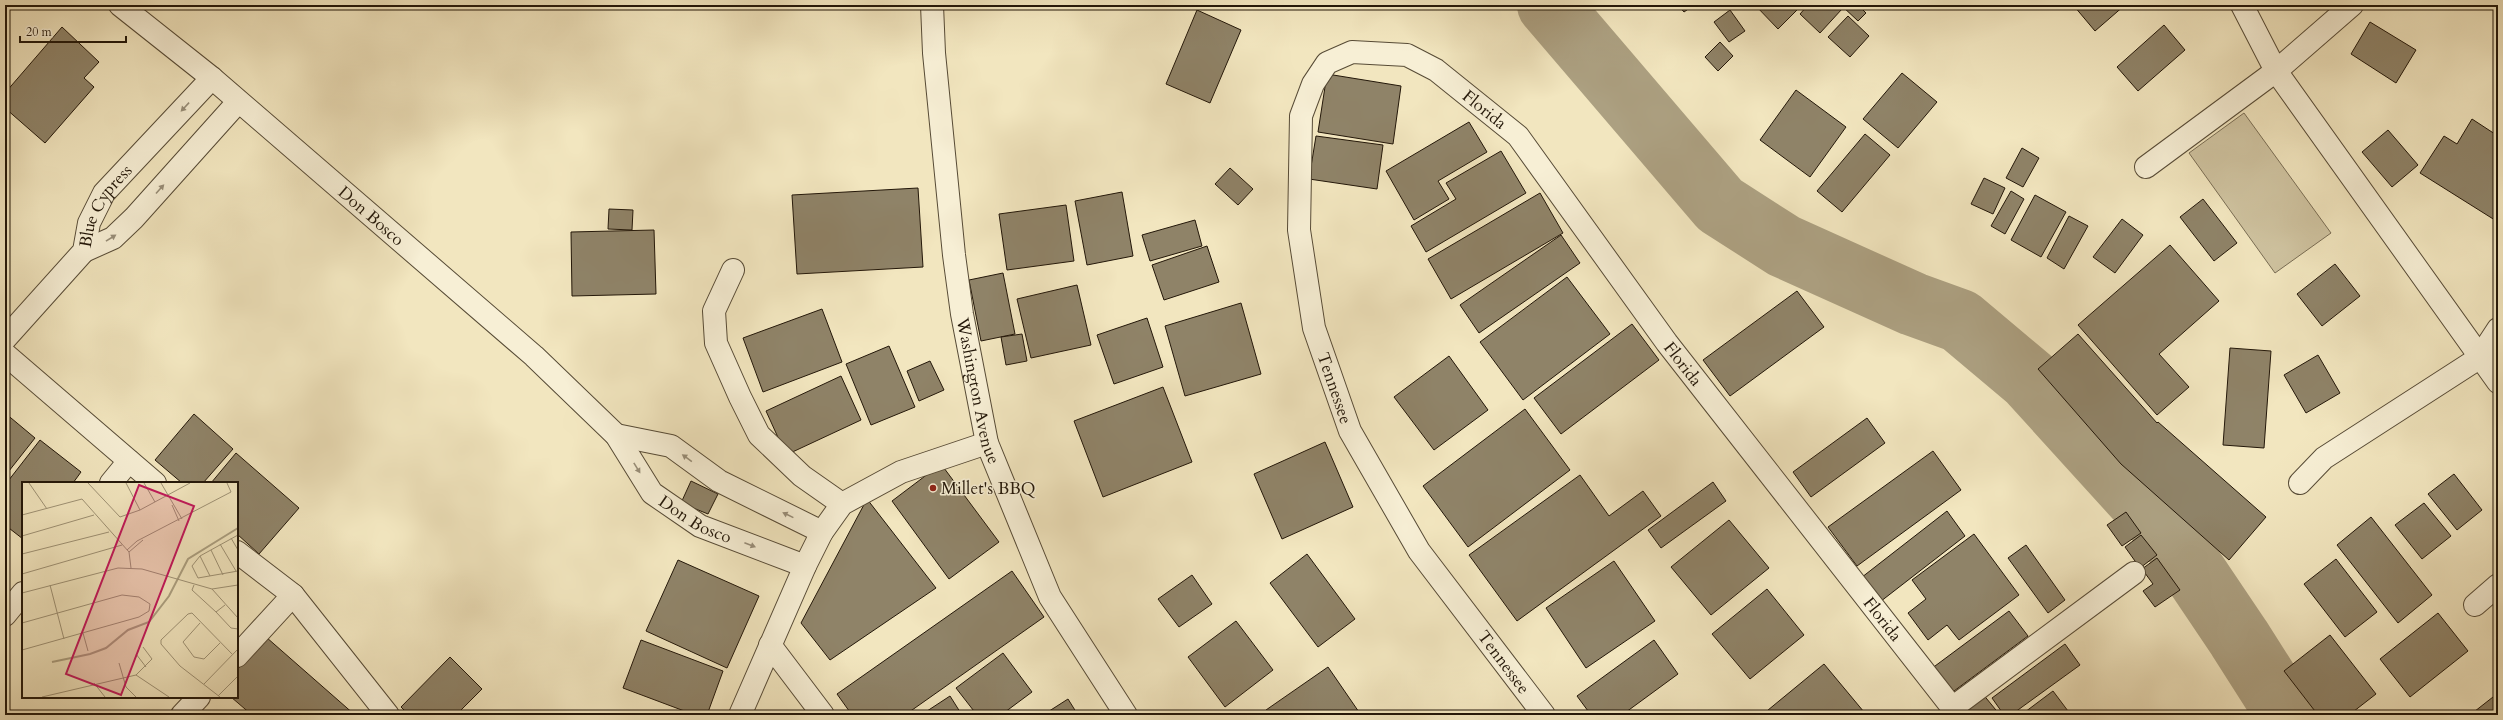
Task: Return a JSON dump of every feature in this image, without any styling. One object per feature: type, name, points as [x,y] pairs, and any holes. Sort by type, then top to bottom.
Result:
[{"type":"street","name":"Don Bosco","points":[[120,5],[212,78],[534,356],[616,435],[652,493],[700,526],[805,566]]},
{"type":"street","name":"Washington Avenue","points":[[932,5],[934,53],[962,314],[987,443],[1050,597],[1126,715]]},
{"type":"street","points":[[2242,5],[2276,71],[2479,358],[2498,382]]},
{"type":"street","points":[[2146,167],[2276,71],[2352,5]]},
{"type":"street","name":"Tennessee","points":[[1380,52],[1352,52],[1327,63],[1313,84],[1301,116],[1298,230],[1314,328],[1350,431],[1419,551],[1544,715]]},
{"type":"street","name":"Florida","points":[[1380,52],[1407,55],[1436,70],[1518,136],[1667,343],[1955,711]]},
{"type":"street","name":"Blue Cypress","points":[[5,340],[84,251],[89,223],[104,193],[212,78]]},
{"type":"street","points":[[84,251],[113,238],[134,218],[238,102]]},
{"type":"street","points":[[733,270],[714,312],[716,343],[740,397],[759,435],[802,476],[842,504]]},
{"type":"street","points":[[2300,483],[2324,458],[2479,358],[2498,329]]},
{"type":"street","points":[[5,354],[154,482]]},
{"type":"street","points":[[616,435],[671,446],[719,481],[822,532]]},
{"type":"street","points":[[740,715],[805,566],[822,532],[842,504],[901,472],[987,443]]},
{"type":"street","points":[[112,482],[129,461]]},
{"type":"street","points":[[238,553],[293,595],[388,715]]},
{"type":"street","points":[[1955,711],[2134,573]]},
{"type":"street","points":[[2475,605],[2498,585]]},
{"type":"street","points":[[5,615],[22,594]]},
{"type":"street","points":[[238,655],[293,595]]},
{"type":"street","points":[[770,645],[823,715]]},
{"type":"street","points":[[182,715],[198,698]]},
{"type":"shaded area","points":[[2244,113],[2331,233],[2275,273],[2189,153]]},
{"type":"building","points":[[1678,5],[1694,5],[1684,12]]},
{"type":"building","points":[[1755,5],[1800,5],[1801,6],[1778,29]]},
{"type":"building","points":[[1808,5],[1838,5],[1842,9],[1820,33],[1800,14]]},
{"type":"building","points":[[1858,5],[1866,13],[1858,21],[1842,6]]},
{"type":"building","points":[[2125,5],[2095,31],[2074,6]]},
{"type":"building","points":[[1197,10],[1241,30],[1210,103],[1166,84]]},
{"type":"building","points":[[1730,10],[1745,31],[1729,42],[1714,22]]},
{"type":"building","points":[[1848,16],[1869,36],[1850,57],[1828,37]]},
{"type":"building","points":[[2370,22],[2416,50],[2396,83],[2351,54]]},
{"type":"building","points":[[2164,25],[2185,50],[2138,91],[2117,67]]},
{"type":"building","points":[[62,27],[99,62],[84,78],[94,87],[45,143],[5,108],[5,93]]},
{"type":"building","points":[[1720,42],[1733,56],[1718,71],[1705,57]]},
{"type":"building","points":[[1902,73],[1937,102],[1898,148],[1863,119]]},
{"type":"building","points":[[1327,74],[1401,86],[1393,144],[1318,132]]},
{"type":"building","points":[[1796,90],[1846,127],[1810,177],[1760,140]]},
{"type":"building","points":[[2472,119],[2498,136],[2498,222],[2420,173],[2444,136],[2457,144]]},
{"type":"building","points":[[1469,122],[1487,152],[1438,181],[1449,199],[1414,220],[1386,171]]},
{"type":"building","points":[[2388,130],[2418,165],[2392,187],[2362,152]]},
{"type":"building","points":[[1865,134],[1890,155],[1842,212],[1817,191]]},
{"type":"building","points":[[1316,136],[1383,145],[1377,189],[1309,179]]},
{"type":"building","points":[[2022,148],[2039,158],[2023,187],[2006,178]]},
{"type":"building","points":[[1501,151],[1526,193],[1426,252],[1411,226],[1456,199],[1446,183]]},
{"type":"building","points":[[1230,168],[1253,189],[1238,205],[1215,184]]},
{"type":"building","points":[[1984,178],[2005,188],[1993,214],[1971,204]]},
{"type":"building","points":[[918,188],[923,267],[797,274],[792,195]]},
{"type":"building","points":[[2011,191],[2024,199],[2005,234],[1991,226]]},
{"type":"building","points":[[1122,192],[1133,256],[1087,265],[1075,201]]},
{"type":"building","points":[[1540,193],[1563,233],[1451,299],[1428,259]]},
{"type":"building","points":[[2035,195],[2066,212],[2041,257],[2011,240]]},
{"type":"building","points":[[2203,199],[2237,243],[2214,261],[2180,217]]},
{"type":"building","points":[[1066,205],[1074,261],[1007,270],[999,214]]},
{"type":"building","points":[[609,209],[633,210],[632,230],[608,229]]},
{"type":"building","points":[[2069,216],[2088,226],[2064,269],[2047,258]]},
{"type":"building","points":[[2122,219],[2143,235],[2115,273],[2093,257]]},
{"type":"building","points":[[1195,220],[1202,246],[1150,261],[1142,235]]},
{"type":"building","points":[[654,230],[656,294],[572,296],[571,232]]},
{"type":"building","points":[[1561,235],[1580,263],[1479,333],[1460,305]]},
{"type":"building","points":[[2170,245],[2219,301],[2159,354],[2189,387],[2157,415],[2078,325]]},
{"type":"building","points":[[1207,246],[1219,282],[1164,300],[1152,265]]},
{"type":"building","points":[[2335,264],[2360,296],[2322,326],[2297,294]]},
{"type":"building","points":[[1003,273],[1015,334],[981,341],[969,280]]},
{"type":"building","points":[[1567,277],[1610,334],[1523,400],[1480,342]]},
{"type":"building","points":[[1077,285],[1091,345],[1031,358],[1017,299]]},
{"type":"building","points":[[1797,291],[1824,327],[1730,396],[1703,360]]},
{"type":"building","points":[[1241,303],[1261,374],[1185,396],[1165,326]]},
{"type":"building","points":[[822,309],[842,362],[763,392],[743,338]]},
{"type":"building","points":[[1147,318],[1163,367],[1114,384],[1097,335]]},
{"type":"building","points":[[1632,324],[1659,360],[1561,434],[1534,398]]},
{"type":"building","points":[[1022,334],[1027,361],[1006,365],[1001,337]]},
{"type":"building","points":[[2078,334],[2157,423],[2158,422],[2266,517],[2229,560],[2121,464],[2038,369]]},
{"type":"building","points":[[889,346],[915,407],[871,425],[846,364]]},
{"type":"building","points":[[2230,348],[2271,351],[2264,448],[2223,445]]},
{"type":"building","points":[[2318,355],[2340,393],[2306,413],[2284,375]]},
{"type":"building","points":[[1449,356],[1488,410],[1434,450],[1394,397]]},
{"type":"building","points":[[930,361],[944,390],[919,401],[907,371]]},
{"type":"building","points":[[841,376],[861,420],[786,455],[766,411]]},
{"type":"building","points":[[1163,387],[1192,462],[1103,497],[1074,421]]},
{"type":"building","points":[[1525,409],[1570,470],[1468,547],[1423,486]]},
{"type":"building","points":[[5,413],[35,438],[5,476]]},
{"type":"building","points":[[194,414],[233,449],[204,482],[181,482],[155,460]]},
{"type":"building","points":[[1867,418],[1885,443],[1811,497],[1793,472]]},
{"type":"building","points":[[40,440],[81,472],[74,482],[22,482],[22,538],[5,525],[5,485]]},
{"type":"building","points":[[1325,442],[1353,507],[1282,539],[1254,474]]},
{"type":"building","points":[[1933,451],[1961,490],[1857,566],[1828,527]]},
{"type":"building","points":[[236,453],[299,508],[259,554],[238,535],[238,482],[212,482]]},
{"type":"building","points":[[941,464],[999,542],[949,579],[892,501]]},
{"type":"building","points":[[2454,474],[2482,510],[2457,530],[2428,494]]},
{"type":"building","points":[[1580,475],[1609,516],[1643,491],[1661,516],[1517,621],[1469,555]]},
{"type":"building","points":[[691,481],[718,494],[708,514],[681,503]]},
{"type":"building","points":[[1713,482],[1726,501],[1661,548],[1648,530]]},
{"type":"building","points":[[867,499],[936,588],[830,660],[801,623]]},
{"type":"building","points":[[2424,503],[2451,536],[2422,559],[2395,525]]},
{"type":"building","points":[[1947,511],[1965,536],[1876,605],[1857,581]]},
{"type":"building","points":[[2126,512],[2141,533],[2122,546],[2107,525]]},
{"type":"building","points":[[2371,517],[2432,595],[2398,623],[2337,545]]},
{"type":"building","points":[[1729,520],[1769,568],[1711,615],[1671,567]]},
{"type":"building","points":[[1974,534],[2019,595],[1959,640],[1947,625],[1928,640],[1908,613],[1926,599],[1912,580]]},
{"type":"building","points":[[2141,535],[2157,555],[2140,568],[2125,547]]},
{"type":"building","points":[[2026,545],[2065,600],[2048,613],[2008,558]]},
{"type":"building","points":[[1307,554],[1355,619],[1318,647],[1270,583]]},
{"type":"building","points":[[2157,558],[2180,590],[2155,607],[2143,591],[2153,584],[2142,569]]},
{"type":"building","points":[[2336,559],[2377,612],[2345,637],[2304,584]]},
{"type":"building","points":[[678,560],[759,596],[727,668],[646,631]]},
{"type":"building","points":[[1614,561],[1655,621],[1586,668],[1546,608]]},
{"type":"building","points":[[1012,571],[1044,617],[905,715],[852,715],[837,694]]},
{"type":"building","points":[[1192,575],[1212,604],[1179,627],[1158,599]]},
{"type":"building","points":[[1767,589],[1804,635],[1750,679],[1712,634]]},
{"type":"building","points":[[2009,611],[2028,636],[1950,694],[1931,669]]},
{"type":"building","points":[[2438,613],[2468,651],[2410,697],[2380,659]]},
{"type":"building","points":[[1236,621],[1273,670],[1225,707],[1188,657]]},
{"type":"building","points":[[2330,635],[2376,694],[2349,715],[2318,715],[2284,671]]},
{"type":"building","points":[[266,637],[355,715],[252,715],[232,698],[238,698],[238,669]]},
{"type":"building","points":[[641,640],[723,671],[707,715],[695,715],[623,688]]},
{"type":"building","points":[[1654,640],[1678,674],[1622,715],[1591,715],[1577,696]]},
{"type":"building","points":[[2065,644],[2080,665],[2011,715],[2004,715],[1992,698]]},
{"type":"building","points":[[1003,653],[1032,692],[1001,715],[977,715],[956,688]]},
{"type":"building","points":[[450,657],[482,689],[456,715],[409,715],[401,707]]},
{"type":"building","points":[[1824,664],[1864,712],[1861,715],[1762,715]]},
{"type":"building","points":[[1328,667],[1361,715],[1269,715],[1266,710]]},
{"type":"building","points":[[2053,691],[2071,715],[2021,715]]},
{"type":"building","points":[[1982,693],[2000,715],[1965,715],[1961,710]]},
{"type":"building","points":[[950,696],[962,715],[921,715]]},
{"type":"building","points":[[2493,697],[2498,703],[2498,715],[2470,715]]},
{"type":"building","points":[[1068,699],[1078,715],[1043,715]]},
{"type":"waterway","points":[[1549,5],[1720,205],[1784,246],[1913,304],[1960,321],[2029,379],[2167,531],[2239,638],[2288,715]]},
{"type":"place","name":"Millet's BBQ","points":[[933,488]]}]
